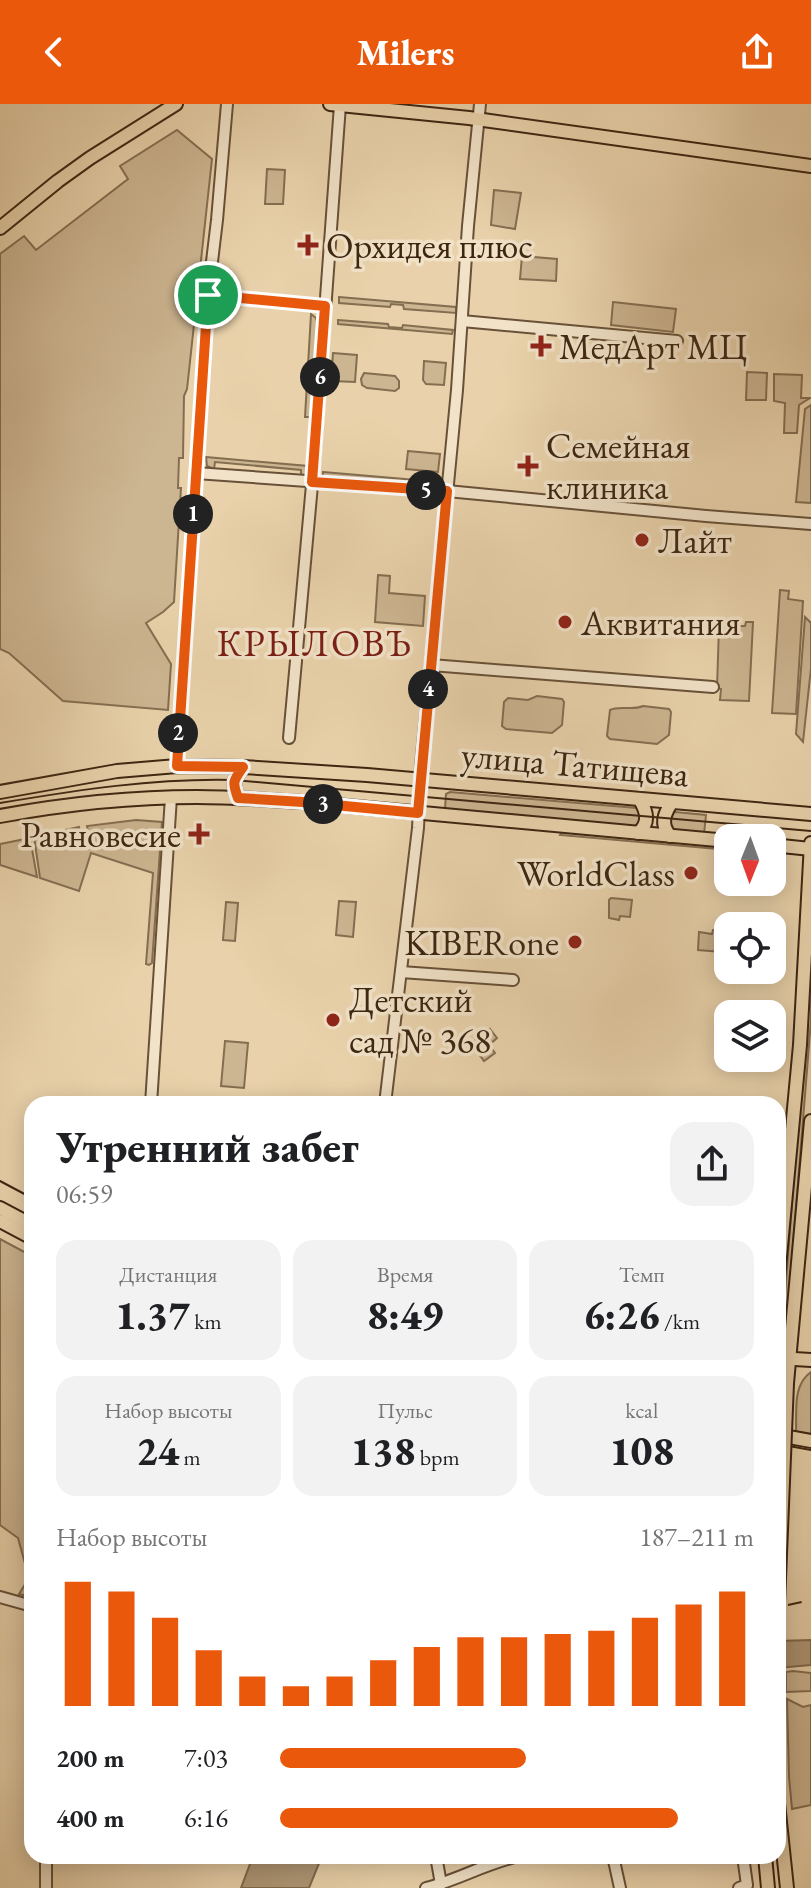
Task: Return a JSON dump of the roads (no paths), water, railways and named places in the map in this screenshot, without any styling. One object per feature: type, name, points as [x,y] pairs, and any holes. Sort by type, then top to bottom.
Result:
[{"type":"main road","points":[[0,228],[69,173],[176,104]]},
{"type":"main road","points":[[330,104],[479,119],[811,166]]},
{"type":"main road","name":"улица Татищева","points":[[0,792],[104,773],[177,766],[243,767],[811,814]]},
{"type":"main road","points":[[238,798],[233,786],[243,767]]},
{"type":"main road","name":"улица Татищева","points":[[0,816],[82,803],[171,797],[238,798],[714,840]]},
{"type":"main road","points":[[638,833],[644,828],[647,816],[640,800]]},
{"type":"main road","points":[[670,836],[663,823],[672,802]]},
{"type":"main road","points":[[786,846],[811,847],[800,1045],[786,1193]]},
{"type":"main road","points":[[786,1333],[811,1121]]},
{"type":"main road","points":[[0,1208],[24,1221]]},
{"type":"main road","points":[[0,1221],[24,1234]]},
{"type":"main road","points":[[786,1358],[811,1360]]},
{"type":"main road","points":[[786,1377],[786,1407]]},
{"type":"main road","points":[[786,1436],[811,1441]]},
{"type":"main road","points":[[766,1864],[768,1888]]},
{"type":"main road","points":[[784,1864],[787,1888]]},
{"type":"street","points":[[177,766],[208,295],[227,104]]},
{"type":"street","points":[[386,1096],[418,828],[480,104]]},
{"type":"street","points":[[289,738],[340,105]]},
{"type":"street","points":[[208,295],[325,306]]},
{"type":"street","points":[[462,321],[677,341]]},
{"type":"street","points":[[196,473],[447,491],[811,524]]},
{"type":"street","points":[[431,665],[713,687]]},
{"type":"street","points":[[151,1096],[171,797]]},
{"type":"street","points":[[401,972],[513,980]]},
{"type":"street","points":[[0,1597],[24,1604]]},
{"type":"street","points":[[46,1864],[46,1888]]},
{"type":"street","points":[[437,1864],[441,1884]]},
{"type":"street","points":[[426,1888],[491,1864]]},
{"type":"street","points":[[615,1864],[620,1888]]},
{"type":"street","points":[[743,1864],[743,1886]]},
{"type":"tram line","points":[[0,803],[145,783],[234,780],[811,831]]},
{"type":"tram line","points":[[0,1181],[24,1194]]},
{"type":"tram line","points":[[786,1445],[811,1450]]},
{"type":"railway","points":[[788,1605],[811,1600]]},
{"type":"place","name":"Орхидея плюс","points":[[308,245]]},
{"type":"place","name":"МедАрт МЦ","points":[[541,346]]},
{"type":"place","name":"Семейная клиника","points":[[528,466]]},
{"type":"place","name":"Лайт","points":[[642,540]]},
{"type":"place","name":"Аквитания","points":[[565,622]]},
{"type":"place","name":"Равновесие","points":[[199,834]]},
{"type":"place","name":"WorldClass","points":[[691,873]]},
{"type":"place","name":"KIBERone","points":[[575,942]]},
{"type":"place","name":"Детский сад № 368","points":[[333,1020]]},
{"type":"district","name":"КРЫЛОВЪ","points":[[315,642]]}]
